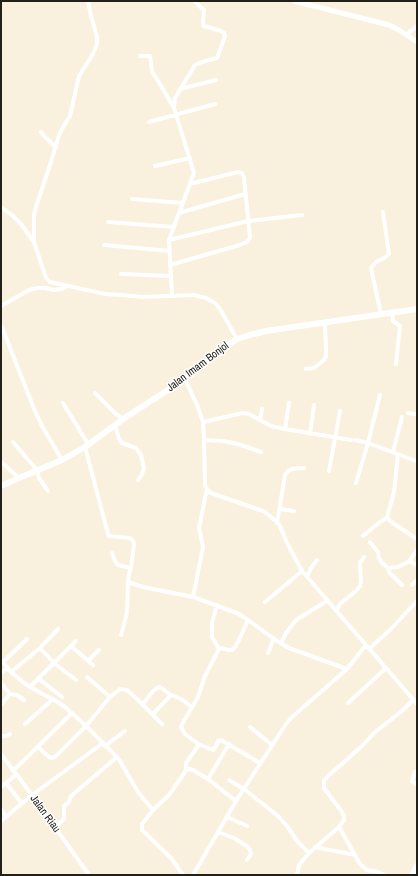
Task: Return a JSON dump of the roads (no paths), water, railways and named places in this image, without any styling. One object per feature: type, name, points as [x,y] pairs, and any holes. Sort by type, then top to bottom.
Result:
[{"type":"main road","name":"Jalan Imam Bonjol","points":[[1,486],[62,460],[87,446],[123,419],[185,379],[237,339],[250,334],[266,331],[417,309]]},
{"type":"main road","points":[[412,875],[417,866]]},
{"type":"street","points":[[34,242],[34,215],[36,207],[62,128],[70,116],[79,76],[93,54],[97,44],[97,37],[88,1]]},
{"type":"street","points":[[174,108],[175,98],[195,64],[217,58],[225,36],[222,31],[204,26],[204,10],[194,1]]},
{"type":"street","points":[[294,1],[389,25],[407,34],[417,42]]},
{"type":"street","points":[[407,34],[417,26]]},
{"type":"street","points":[[140,56],[150,56],[152,72],[174,108],[194,173],[169,240],[172,296]]},
{"type":"street","points":[[180,89],[216,80]]},
{"type":"street","points":[[149,122],[215,104]]},
{"type":"street","points":[[41,132],[56,147]]},
{"type":"street","points":[[155,166],[190,158]]},
{"type":"street","points":[[170,265],[248,242],[250,238],[244,178],[242,174],[238,172],[190,184]]},
{"type":"street","points":[[179,213],[245,194]]},
{"type":"street","points":[[132,199],[183,203]]},
{"type":"street","points":[[1,207],[14,216],[34,242],[47,280],[53,283],[105,294],[143,297],[200,296],[215,303],[225,315],[237,339]]},
{"type":"street","points":[[381,314],[371,268],[376,262],[389,254],[383,212]]},
{"type":"street","points":[[169,240],[248,221],[302,215]]},
{"type":"street","points":[[108,222],[174,227]]},
{"type":"street","points":[[104,245],[170,251]]},
{"type":"street","points":[[121,274],[171,276]]},
{"type":"street","points":[[1,306],[29,290],[45,288],[54,290],[62,289],[68,286]]},
{"type":"street","points":[[392,313],[393,321],[400,326],[396,364]]},
{"type":"street","points":[[306,369],[314,368],[324,360],[326,352],[325,322]]},
{"type":"street","points":[[1,325],[34,411],[62,460]]},
{"type":"street","points":[[185,379],[203,422],[205,485],[207,489],[211,493],[266,512],[272,517],[280,526],[302,571],[417,704]]},
{"type":"street","points":[[95,393],[123,419]]},
{"type":"street","points":[[356,483],[380,395]]},
{"type":"street","points":[[63,403],[87,446],[109,536],[130,538],[133,540],[134,544],[128,582],[127,612],[121,635]]},
{"type":"street","points":[[285,429],[289,403]]},
{"type":"street","points":[[310,434],[314,405]]},
{"type":"street","points":[[260,420],[262,409]]},
{"type":"street","points":[[329,471],[340,411]]},
{"type":"street","points":[[203,422],[243,413],[249,414],[271,426],[368,443],[417,460]]},
{"type":"street","points":[[408,413],[417,414]]},
{"type":"street","points":[[393,452],[402,417]]},
{"type":"street","points":[[115,425],[119,440],[122,443],[136,448],[141,455],[144,469],[138,480]]},
{"type":"street","points":[[204,440],[223,441],[238,444],[261,452]]},
{"type":"street","points":[[13,442],[36,470],[39,478],[48,491]]},
{"type":"street","points":[[363,536],[387,518],[394,492],[398,454]]},
{"type":"street","points":[[1,462],[19,478]]},
{"type":"street","points":[[277,523],[286,473],[288,471],[304,468]]},
{"type":"street","points":[[193,596],[203,547],[199,528],[207,489]]},
{"type":"street","points":[[280,510],[294,511]]},
{"type":"street","points":[[387,518],[417,539]]},
{"type":"street","points":[[370,542],[378,552],[382,563],[402,584]]},
{"type":"street","points":[[388,568],[398,567],[410,561],[417,550]]},
{"type":"street","points":[[112,553],[114,561],[118,565],[131,568]]},
{"type":"street","points":[[336,611],[340,604],[360,586],[362,581],[360,565],[364,557]]},
{"type":"street","points":[[307,577],[317,560]]},
{"type":"street","points":[[410,561],[417,565]]},
{"type":"street","points":[[265,602],[302,571]]},
{"type":"street","points":[[412,585],[417,580]]},
{"type":"street","points":[[128,582],[143,587],[193,596],[217,605],[237,613],[280,643],[294,650],[347,669]]},
{"type":"street","points":[[280,643],[296,620],[327,601]]},
{"type":"street","points":[[194,875],[236,801],[286,724],[347,669],[368,647],[391,629],[417,601]]},
{"type":"street","points":[[217,605],[212,623],[212,637],[219,649]]},
{"type":"street","points":[[219,649],[232,650],[235,647],[248,620]]},
{"type":"street","points":[[1,673],[10,670],[40,648],[58,629]]},
{"type":"street","points":[[268,653],[274,638]]},
{"type":"street","points":[[27,639],[2,661],[30,687],[59,703],[86,726],[117,757],[138,792],[153,810]]},
{"type":"street","points":[[30,687],[76,641]]},
{"type":"street","points":[[71,646],[94,665]]},
{"type":"street","points":[[40,648],[54,663],[76,680]]},
{"type":"street","points":[[219,649],[205,676],[198,697],[182,724],[182,728],[187,736],[198,744],[213,750],[219,739],[260,763]]},
{"type":"street","points":[[89,660],[99,650]]},
{"type":"street","points":[[348,703],[386,669]]},
{"type":"street","points":[[38,678],[62,697]]},
{"type":"street","points":[[87,678],[110,697]]},
{"type":"street","points":[[1,683],[10,694],[16,695],[24,700]]},
{"type":"street","points":[[143,704],[153,691],[160,687],[192,707]]},
{"type":"street","points":[[38,747],[49,757],[53,758],[86,726],[110,697],[120,689],[129,692],[162,724]]},
{"type":"street","points":[[1,705],[10,694]]},
{"type":"street","points":[[153,714],[171,695]]},
{"type":"street","points":[[25,724],[53,699]]},
{"type":"street","points":[[296,875],[299,866],[309,853],[339,827],[343,821],[344,816],[324,788],[324,781],[374,733],[402,711],[413,700]]},
{"type":"street","points":[[1,787],[72,713]]},
{"type":"street","points":[[250,726],[272,744]]},
{"type":"street","points":[[1,821],[32,795],[125,731]]},
{"type":"street","points":[[1,736],[10,734]]},
{"type":"street","points":[[183,875],[171,858],[142,830],[142,824],[153,810],[173,790],[186,770],[186,763],[198,744]]},
{"type":"street","points":[[208,779],[229,744]]},
{"type":"street","name":"Jalan Riau","points":[[1,754],[55,827],[87,874]]},
{"type":"street","points":[[55,827],[64,819],[64,806],[69,802],[71,796],[117,757]]},
{"type":"street","points":[[186,770],[192,769],[208,779],[236,801]]},
{"type":"street","points":[[415,772],[412,779],[417,785]]},
{"type":"street","points":[[229,780],[244,789],[278,816],[298,842],[309,853]]},
{"type":"street","points":[[6,783],[20,801]]},
{"type":"street","points":[[1,809],[4,814]]},
{"type":"street","points":[[227,817],[247,826]]},
{"type":"street","points":[[339,827],[360,864],[369,871],[378,872],[384,875]]},
{"type":"street","points":[[218,832],[234,838],[248,847],[250,854],[247,860]]},
{"type":"street","points":[[315,847],[355,855]]},
{"type":"street","points":[[366,875],[369,871]]}]
